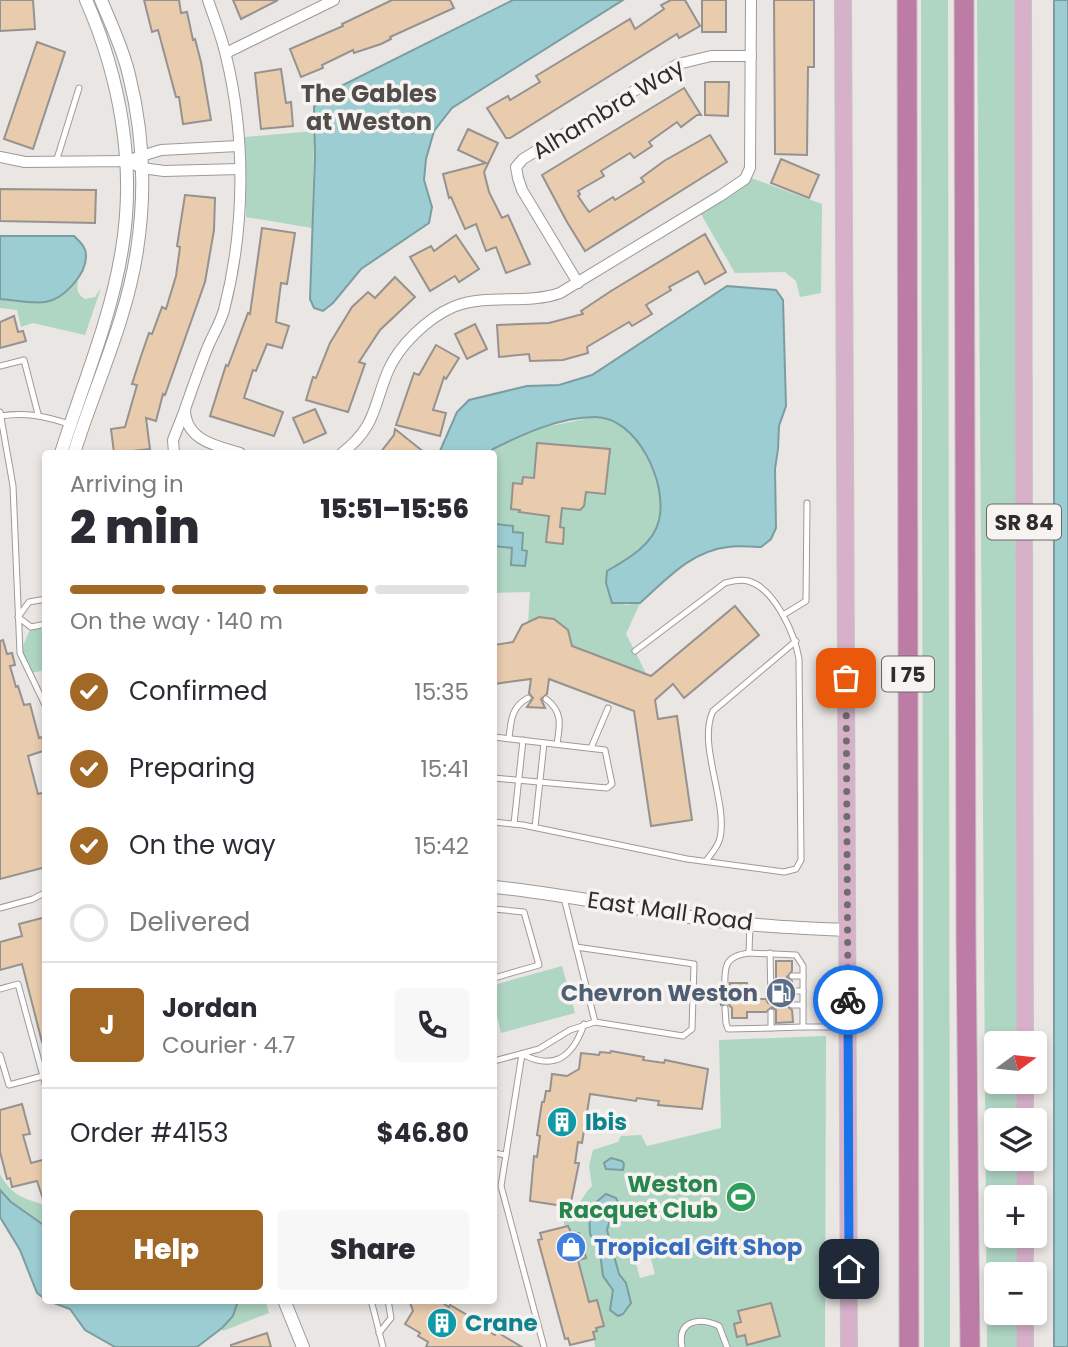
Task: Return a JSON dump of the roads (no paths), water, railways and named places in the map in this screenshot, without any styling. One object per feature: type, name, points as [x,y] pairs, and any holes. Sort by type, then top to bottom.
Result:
[{"type":"highway","name":"I 75","points":[[907,0],[909,1347]]},
{"type":"highway","name":"I 75","points":[[964,0],[966,939],[970,1347]]},
{"type":"main road","points":[[843,0],[849,1347]]},
{"type":"main road","name":"SR 84","points":[[1023,0],[1025,1031]]},
{"type":"main road","points":[[1025,1325],[1025,1347]]},
{"type":"street","points":[[74,450],[76,426],[120,260],[127,196],[123,129],[114,81],[101,36],[86,0]]},
{"type":"street","points":[[63,450],[76,426],[125,302],[137,251],[142,197],[142,162],[129,74],[102,0]]},
{"type":"street","points":[[174,450],[173,440],[223,313],[238,233],[239,146],[226,53],[208,0]]},
{"type":"street","points":[[226,53],[334,0]]},
{"type":"street","points":[[346,450],[368,429],[389,368],[410,340],[433,318],[453,307],[474,302],[547,298],[578,283],[745,179],[750,168],[751,0]]},
{"type":"street","name":"Alhambra Way","points":[[578,283],[522,190],[516,167],[523,159],[678,64],[711,56],[751,56]]},
{"type":"street","points":[[142,162],[161,150],[239,146]]},
{"type":"street","points":[[0,157],[16,161],[142,162],[164,171],[240,169]]},
{"type":"street","points":[[185,409],[187,422],[198,437],[207,443],[229,450]]},
{"type":"street","name":"East Mall Road","points":[[497,887],[563,895],[705,919],[848,930]]},
{"type":"street","points":[[286,1304],[303,1347]]},
{"type":"street","points":[[292,1304],[303,1347]]},
{"type":"lane","points":[[56,162],[79,88]]},
{"type":"lane","points":[[0,366],[24,360],[38,414]]},
{"type":"lane","points":[[42,699],[20,653],[13,486],[0,415],[38,414],[76,426]]},
{"type":"lane","points":[[783,615],[806,601],[807,503]]},
{"type":"lane","points":[[497,822],[535,827],[706,861],[784,872],[796,869],[801,860],[801,685],[796,641],[783,615],[761,587],[739,580],[725,583],[635,651]]},
{"type":"lane","points":[[18,617],[29,602],[42,600]]},
{"type":"lane","points":[[18,617],[31,626],[42,625]]},
{"type":"lane","points":[[706,861],[717,847],[721,836],[709,719],[713,711],[796,641]]},
{"type":"lane","points":[[509,738],[512,714],[517,706],[528,698]]},
{"type":"lane","points":[[547,699],[559,713],[557,744]]},
{"type":"lane","points":[[591,748],[608,708]]},
{"type":"lane","points":[[497,737],[605,750],[612,784],[607,788],[497,778]]},
{"type":"lane","points":[[514,824],[523,740]]},
{"type":"lane","points":[[535,827],[544,743]]},
{"type":"lane","points":[[0,908],[42,894]]},
{"type":"lane","points":[[563,895],[595,1022]]},
{"type":"lane","points":[[497,909],[524,912],[539,965],[497,977]]},
{"type":"lane","points":[[749,953],[750,924]]},
{"type":"lane","points":[[497,1060],[539,1049],[584,1024],[595,1022],[683,1036],[692,1029],[694,964],[576,947]]},
{"type":"lane","points":[[771,953],[771,999]]},
{"type":"lane","points":[[725,988],[724,971],[736,955],[796,955],[803,976],[803,1027]]},
{"type":"lane","points":[[792,964],[801,964]]},
{"type":"lane","points":[[792,975],[803,976]]},
{"type":"lane","points":[[0,989],[18,984],[42,1072]]},
{"type":"lane","points":[[792,991],[803,991]]},
{"type":"lane","points":[[792,1005],[803,1005]]},
{"type":"lane","points":[[725,1008],[729,1028],[848,1027]]},
{"type":"lane","points":[[771,1012],[771,1028]]},
{"type":"lane","points":[[792,1019],[803,1019]]},
{"type":"lane","points":[[522,1054],[535,1061],[547,1063],[557,1060],[573,1049],[584,1024]]},
{"type":"lane","points":[[522,1054],[501,1181],[544,1347]]},
{"type":"lane","points":[[0,1055],[9,1085],[42,1076]]},
{"type":"lane","points":[[497,1154],[506,1155]]},
{"type":"lane","points":[[372,1304],[383,1347]]},
{"type":"lane","points":[[379,1333],[391,1318],[389,1304]]},
{"type":"lane","points":[[682,1347],[683,1331],[691,1323],[706,1320],[719,1326],[727,1347]]},
{"type":"water","points":[[513,0],[623,0],[452,108],[434,131],[426,159],[424,180],[432,207],[429,223],[361,269],[323,311],[314,308],[310,299],[314,107],[327,93]]},
{"type":"water","points":[[1054,0],[1068,0],[1068,1347],[1054,1347]]},
{"type":"water","points":[[0,236],[74,236],[86,252],[83,270],[73,285],[52,300],[34,303],[0,299]]},
{"type":"water","points":[[727,286],[776,290],[783,300],[786,406],[779,426],[775,469],[776,528],[771,539],[761,547],[728,547],[702,554],[670,576],[640,603],[612,603],[606,583],[607,571],[646,544],[656,529],[661,505],[654,471],[636,440],[624,428],[610,420],[582,418],[542,427],[492,450],[440,450],[457,412],[469,400],[527,386],[559,385],[592,375]]},
{"type":"water","points":[[497,524],[513,526],[513,532],[523,533],[522,550],[527,551],[525,566],[511,565],[512,548],[497,546]]},
{"type":"water","points":[[611,1158],[622,1161],[623,1170],[606,1169],[604,1163]]},
{"type":"water","points":[[0,1190],[11,1202],[42,1224],[42,1297],[37,1293],[20,1250],[0,1217]]},
{"type":"water","points":[[606,1194],[616,1198],[621,1208],[618,1218],[609,1223],[607,1230],[619,1274],[626,1283],[631,1303],[623,1314],[618,1316],[610,1310],[613,1290],[603,1276],[600,1253],[590,1234],[589,1208]]},
{"type":"water","points":[[57,1304],[237,1304],[233,1316],[222,1328],[197,1347],[115,1347],[85,1330],[70,1309]]},
{"type":"place","name":"Chevron Weston","points":[[781,993]]},
{"type":"place","name":"Ibis","points":[[562,1122]]},
{"type":"place","name":"Weston Racquet Club","points":[[741,1197]]},
{"type":"place","name":"Tropical Gift Shop","points":[[571,1247]]},
{"type":"place","name":"Crane","points":[[442,1323]]},
{"type":"district","name":"The Gables at Weston","points":[[369,107]]}]
